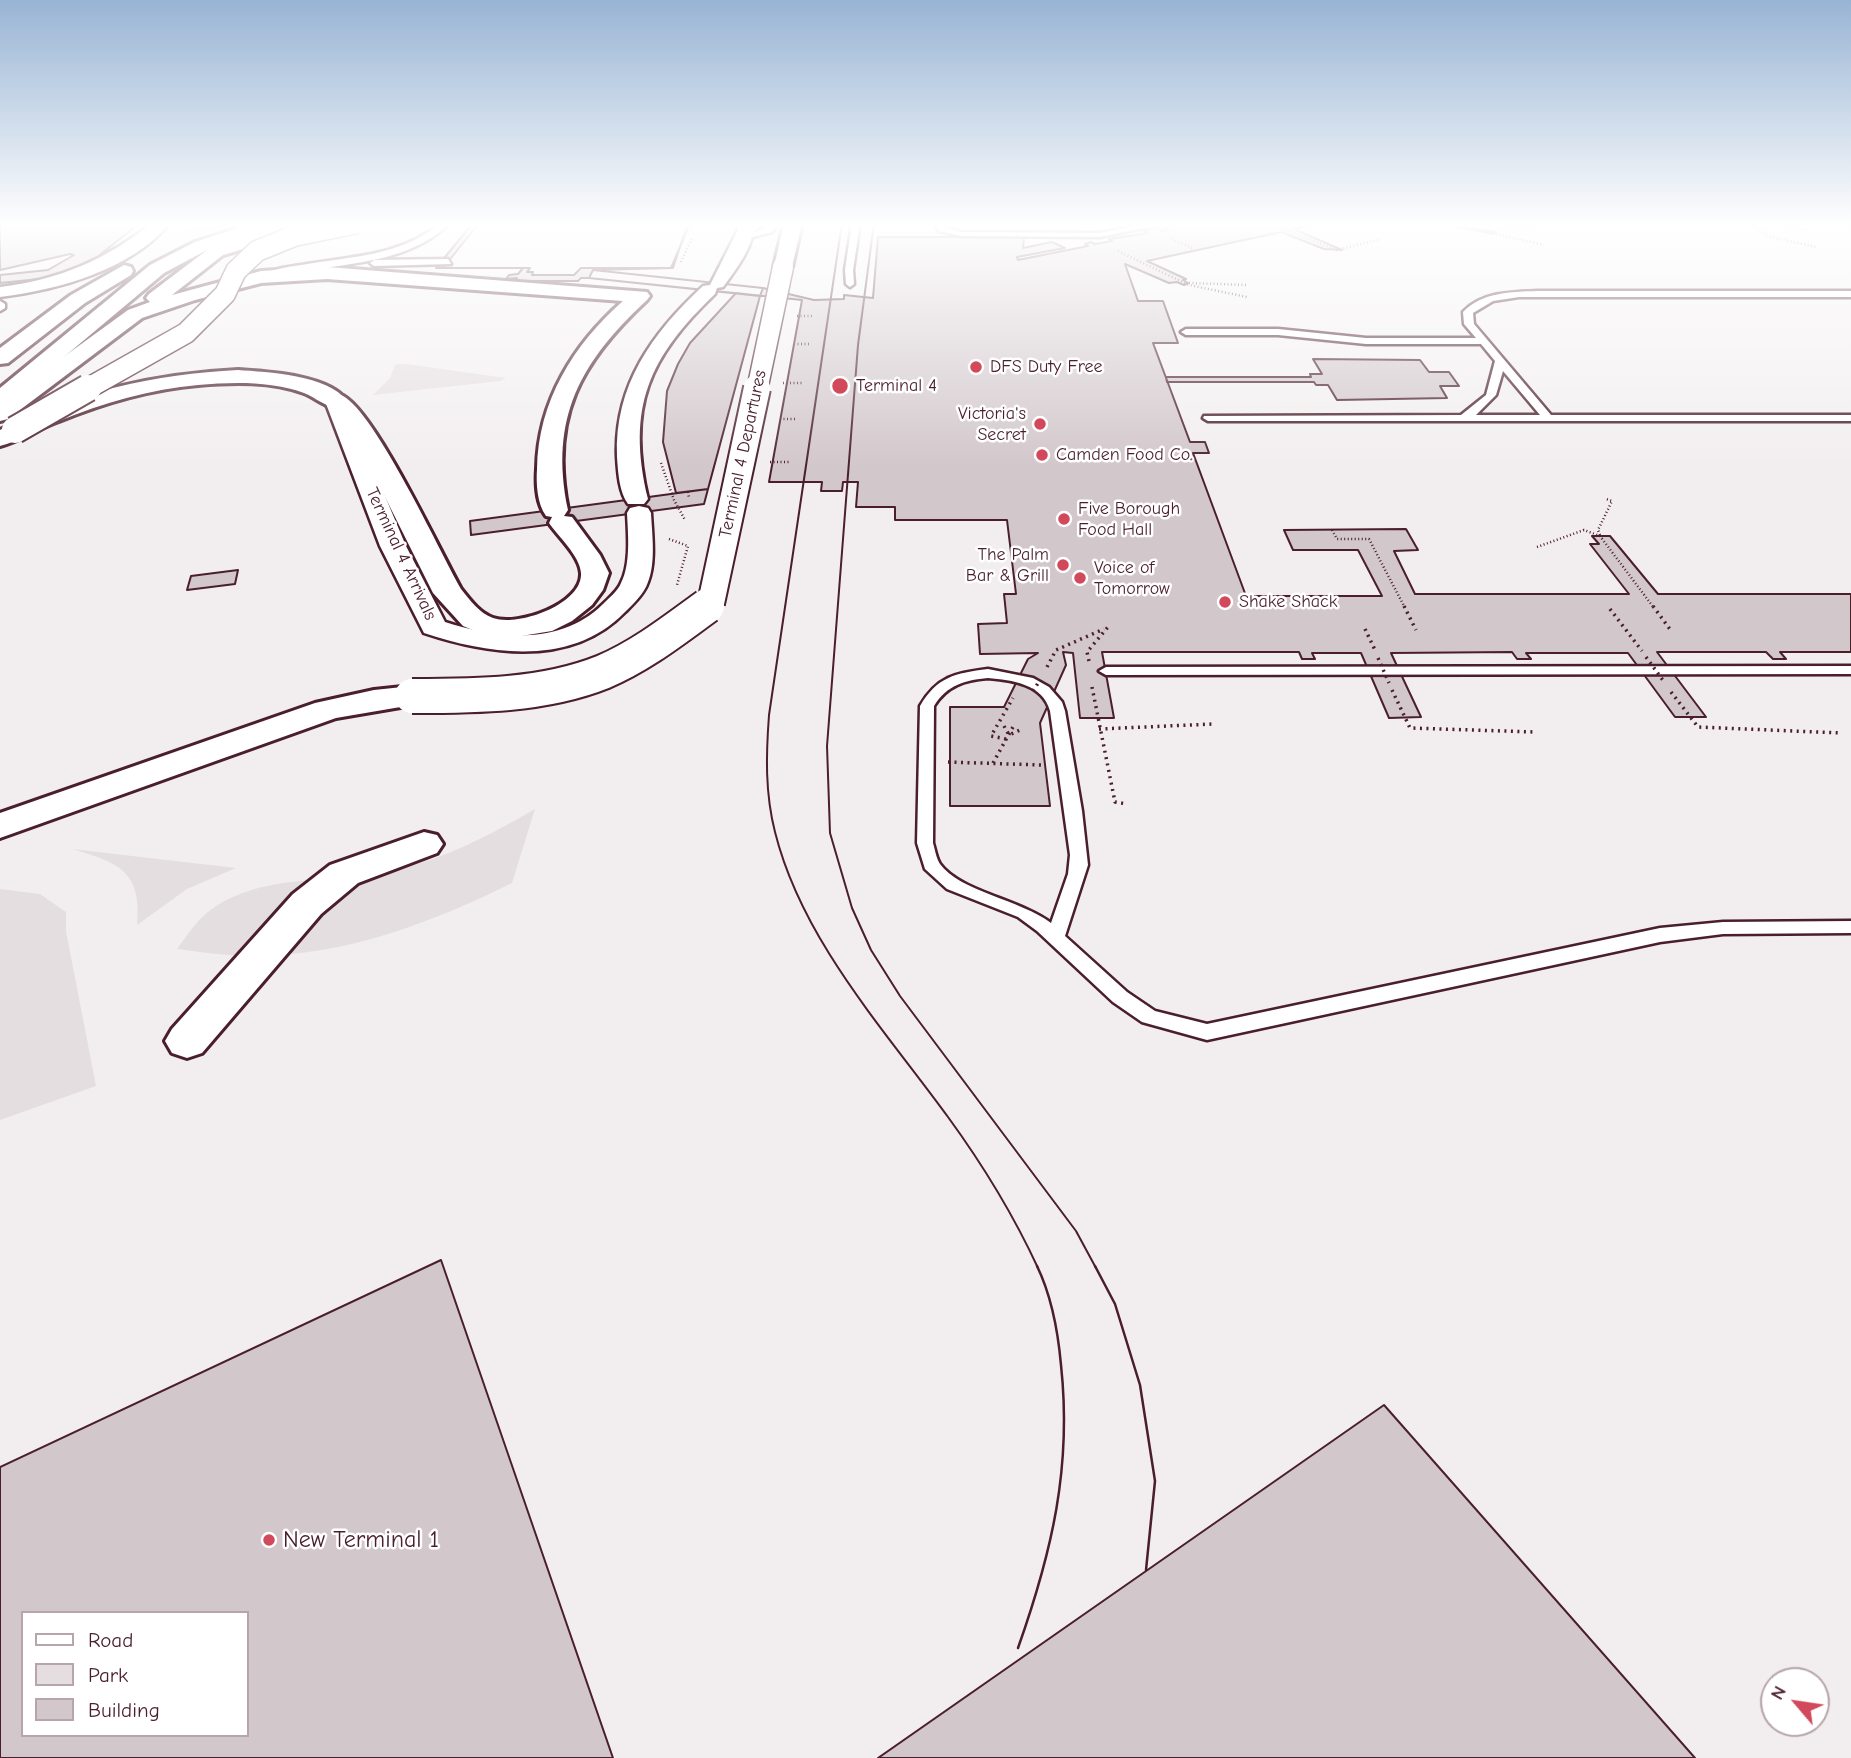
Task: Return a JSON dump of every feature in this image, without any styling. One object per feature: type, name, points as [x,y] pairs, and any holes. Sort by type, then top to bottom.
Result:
[{"type":"main road","points":[[0,358],[70,305]]},
{"type":"main road","points":[[0,399],[113,305]]},
{"type":"main road","points":[[5,428],[147,305]]},
{"type":"main road","points":[[135,314],[161,305]]},
{"type":"main road","points":[[5,428],[186,333],[215,305]]},
{"type":"main road","points":[[5,428],[115,394],[175,381],[229,377],[276,380],[311,388],[335,401],[363,430],[448,593],[466,614],[482,625],[507,629],[536,627],[567,611],[585,596],[594,581],[595,570],[565,526],[548,479],[551,434],[561,397],[570,377],[596,339],[631,305]]},
{"type":"main road","name":"Terminal 4 Departures","points":[[0,826],[327,710],[387,699],[552,685],[588,676],[625,662],[711,603],[775,305]]},
{"type":"main road","points":[[187,1041],[307,904],[344,874],[424,844]]},
{"type":"street","name":"Terminal 4 Arrivals","points":[[335,401],[393,546],[434,627],[488,643],[526,645],[555,641],[611,615],[635,583],[638,550],[637,506],[628,464],[627,435],[634,393],[643,370],[667,332],[695,305]]},
{"type":"street","points":[[536,627],[577,614],[612,585],[638,550]]},
{"type":"lane","points":[[1476,305],[1468,312],[1467,321],[1548,418]]},
{"type":"lane","points":[[1186,332],[1278,332],[1366,341],[1482,341]]},
{"type":"lane","points":[[1463,418],[1483,407],[1493,396],[1500,361]]},
{"type":"lane","points":[[1208,418],[1851,418]]},
{"type":"lane","points":[[1106,671],[1851,670]]},
{"type":"lane","points":[[1056,936],[1080,860],[1056,704],[1051,696],[1035,684],[1008,675],[974,675],[947,683],[935,690],[927,706],[925,843],[931,865],[954,885],[1024,913],[1056,936],[1120,997],[1149,1017],[1207,1032],[1660,935],[1723,928],[1851,927]]},
{"type":"path","points":[[806,316],[814,316]]},
{"type":"path","points":[[800,344],[810,344]]},
{"type":"path","points":[[793,383],[803,383]]},
{"type":"path","points":[[786,419],[796,419]]},
{"type":"path","points":[[660,460],[674,500],[685,520]]},
{"type":"path","points":[[779,462],[790,462]]},
{"type":"path","points":[[688,492],[689,498]]},
{"type":"path","points":[[1606,499],[1612,501],[1598,530],[1600,536],[1672,632]]},
{"type":"path","points":[[1332,530],[1337,539],[1369,539],[1416,630]]},
{"type":"path","points":[[1537,548],[1541,544],[1584,530],[1600,536]]},
{"type":"path","points":[[1610,609],[1698,727],[1841,733]]},
{"type":"path","points":[[1026,690],[1033,691],[1056,650],[1108,627]]},
{"type":"path","points":[[1365,629],[1410,728],[1535,732]]},
{"type":"path","points":[[1018,688],[991,736],[1007,737],[1020,730]]},
{"type":"path","points":[[1097,718],[1115,802],[1127,804]]},
{"type":"path","points":[[1099,729],[1213,724]]},
{"type":"path","points":[[1004,726],[1007,737]]},
{"type":"path","points":[[993,764],[1013,727]]},
{"type":"path","points":[[950,762],[1045,765]]},
{"type":"shaded area","points":[[0,305],[1851,305],[1851,1758],[0,1758]]},
{"type":"green space","points":[[395,365],[506,378],[500,381],[373,395],[390,378]]},
{"type":"green space","points":[[535,809],[512,883],[411,927],[340,947],[303,953],[230,955],[177,949],[208,912],[228,899],[273,885],[371,874],[413,865],[467,845]]},
{"type":"green space","points":[[72,849],[236,868],[187,889],[137,925],[136,892],[124,872],[103,859]]},
{"type":"green space","points":[[0,889],[40,894],[66,912],[66,931],[96,1086],[0,1120]]},
{"type":"building","points":[[725,305],[758,305],[708,489],[676,493],[663,442],[667,391],[690,343]]},
{"type":"building","name":"Terminal 4","points":[[801,305],[1164,305],[1178,343],[1153,343],[1190,442],[1205,442],[1209,453],[1193,453],[1246,596],[1382,596],[1358,550],[1293,550],[1284,530],[1406,529],[1418,550],[1394,551],[1415,594],[1629,594],[1590,544],[1599,544],[1592,536],[1610,536],[1658,594],[1851,594],[1851,652],[1780,652],[1786,659],[1773,659],[1766,652],[1657,652],[1706,717],[1675,717],[1628,653],[1526,653],[1531,659],[1517,659],[1512,652],[1391,653],[1421,717],[1389,718],[1361,653],[1312,653],[1315,659],[1302,659],[1299,652],[1102,652],[1114,718],[1080,718],[1073,653],[1063,652],[1066,665],[1040,723],[1050,806],[950,806],[950,707],[1004,707],[1028,659],[1038,653],[980,654],[978,624],[1007,623],[1004,594],[1016,594],[1007,520],[895,520],[895,507],[856,507],[858,482],[843,482],[842,491],[821,491],[822,482],[769,482]]},
{"type":"building","points":[[1313,359],[1420,360],[1429,372],[1449,372],[1459,386],[1440,386],[1447,398],[1337,400],[1328,385],[1316,385],[1314,382],[1167,382],[1166,377],[1311,377],[1310,374],[1322,374]]},
{"type":"building","points":[[708,489],[704,504],[471,535],[470,521]]},
{"type":"building","points":[[238,570],[235,584],[187,590],[191,576]]},
{"type":"building","name":"New Terminal 1","points":[[441,1260],[613,1758],[0,1758],[0,1467]]},
{"type":"building","points":[[1384,1405],[1695,1758],[878,1758]]},
{"type":"tram line","points":[[830,305],[769,715],[767,774],[775,832],[804,910],[825,946],[872,1017],[973,1153],[1008,1209],[1037,1266]]},
{"type":"tram line","points":[[863,305],[827,746],[830,833],[852,908],[871,950],[900,996],[1076,1231],[1096,1268]]},
{"type":"tram line","points":[[1018,1648],[1041,1578],[1049,1543],[1064,1439],[1061,1365],[1054,1314],[1037,1266]]},
{"type":"tram line","points":[[1095,1266],[1115,1304],[1140,1385],[1155,1481],[1146,1570]]},
{"type":"place","name":"DFS Duty Free","points":[[976,367]]},
{"type":"place","name":"Terminal 4","points":[[840,386]]},
{"type":"place","name":"Victoria's Secret","points":[[1040,424]]},
{"type":"place","name":"Camden Food Co.","points":[[1042,455]]},
{"type":"place","name":"Five Borough Food Hall","points":[[1064,519]]},
{"type":"place","name":"The Palm Bar & Grill","points":[[1063,565]]},
{"type":"place","name":"Voice of Tomorrow","points":[[1080,578]]},
{"type":"place","name":"Shake Shack","points":[[1225,602]]},
{"type":"place","name":"New Terminal 1","points":[[269,1540]]}]
